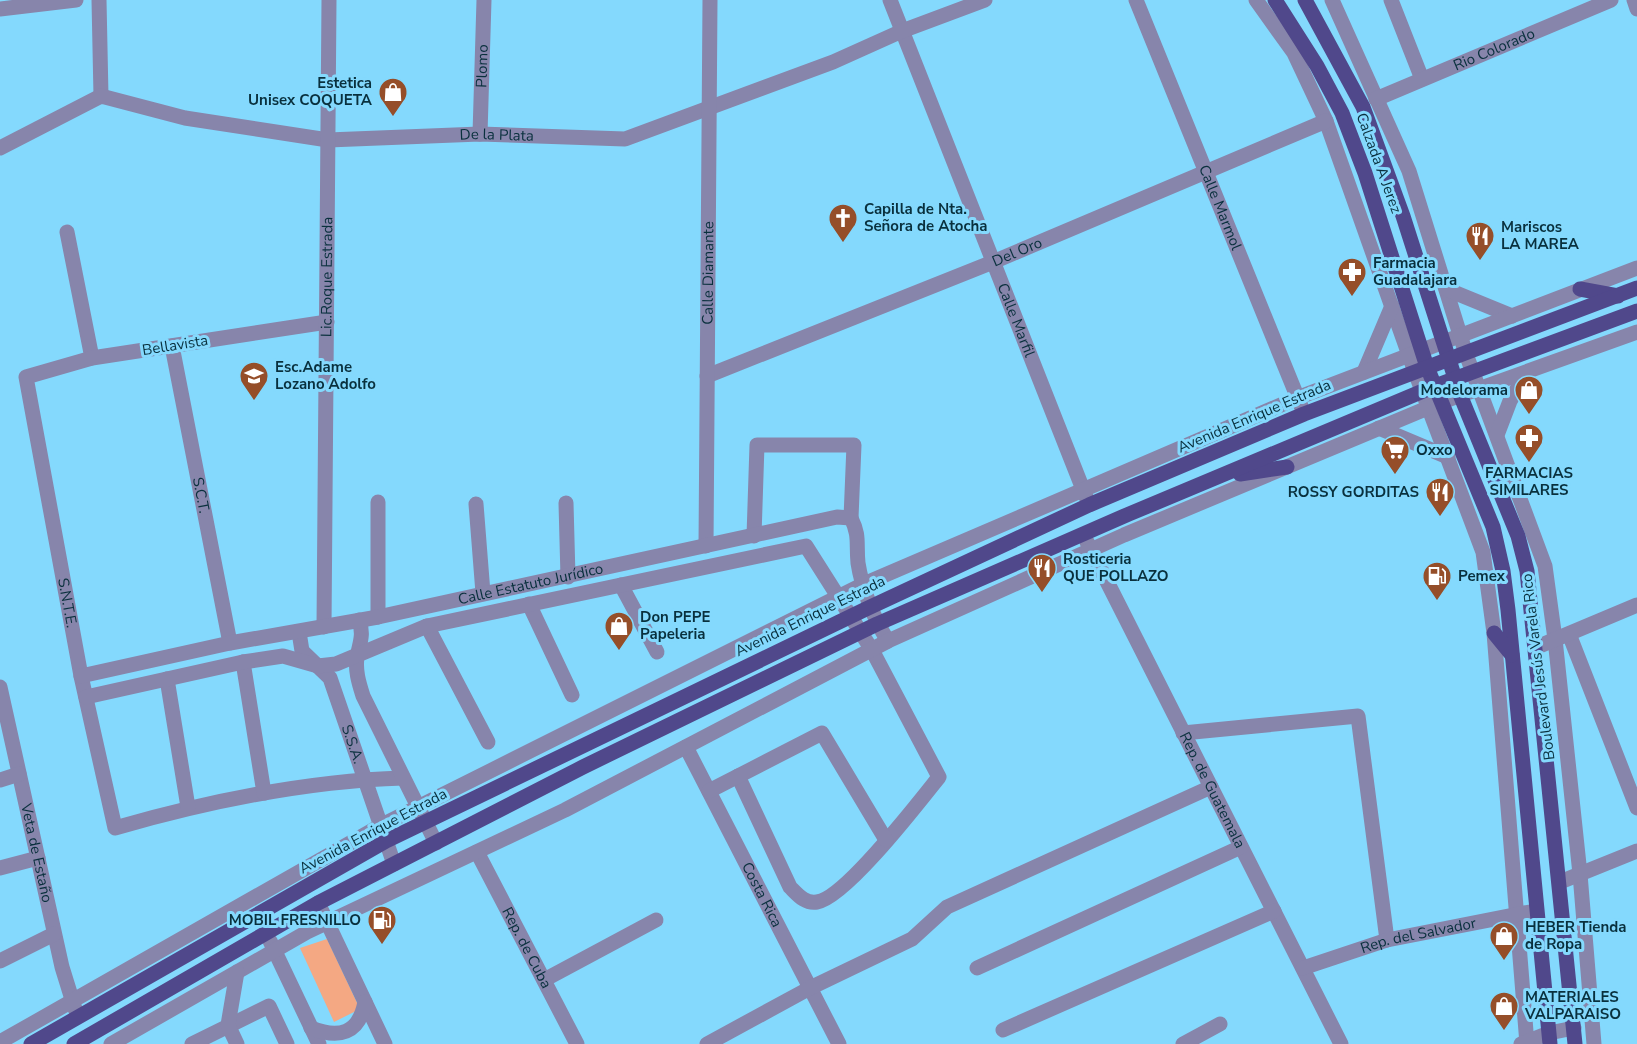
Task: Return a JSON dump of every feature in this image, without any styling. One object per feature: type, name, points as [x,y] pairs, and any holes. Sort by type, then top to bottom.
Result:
[{"type":"main road","name":"Calzada A Jerez","points":[[1275,0],[1312,57],[1342,113],[1365,173],[1415,352]]},
{"type":"main road","name":"Calzada A Jerez","points":[[1305,0],[1363,107],[1403,216],[1444,342]]},
{"type":"main road","name":"Avenida Enrique Estrada","points":[[31,1044],[386,841],[871,606],[1089,505],[1304,414],[1637,288]]},
{"type":"main road","points":[[1580,289],[1618,296]]},
{"type":"main road","points":[[74,1044],[318,903],[583,767],[877,624],[1083,534],[1429,389],[1637,310]]},
{"type":"main road","name":"Boulevard Jesús Varela Rico","points":[[1444,342],[1461,397],[1518,536],[1527,571],[1537,647],[1575,1044]]},
{"type":"main road","name":"Boulevard Jesús Varela Rico","points":[[1415,352],[1436,405],[1493,527],[1503,571],[1535,911],[1550,1038]]},
{"type":"main road","points":[[1216,478],[1287,467]]},
{"type":"main road","points":[[1494,633],[1512,655]]},
{"type":"street","points":[[0,9],[76,0]]},
{"type":"street","points":[[0,148],[101,96],[99,0]]},
{"type":"street","name":"Lic.Roque Estrada","points":[[324,627],[329,0]]},
{"type":"street","name":"Plomo","points":[[480,134],[484,0]]},
{"type":"street","name":"Calle Diamante","points":[[706,546],[710,0]]},
{"type":"street","name":"Calle Marfil","points":[[890,0],[1089,505]]},
{"type":"street","name":"De la Plata","points":[[101,96],[185,118],[328,140],[480,134],[625,139],[833,62],[902,31],[985,0]]},
{"type":"street","name":"Calle Marmol","points":[[1137,0],[1304,414]]},
{"type":"street","name":"Boulevard Jesús Varela Rico","points":[[1256,0],[1294,53],[1326,121],[1392,306],[1415,352]]},
{"type":"street","name":"Boulevard Jesús Varela Rico","points":[[1332,0],[1409,171],[1466,354],[1545,566],[1562,636],[1594,1044]]},
{"type":"street","points":[[1391,0],[1422,80]]},
{"type":"street","name":"Rio Colorado","points":[[1376,99],[1611,0]]},
{"type":"street","points":[[1634,0],[1637,9]]},
{"type":"street","name":"Del Oro","points":[[707,376],[993,261],[1326,121]]},
{"type":"street","points":[[67,232],[92,358]]},
{"type":"street","points":[[0,1042],[417,806],[864,584],[1297,398],[1637,268]]},
{"type":"street","points":[[1446,289],[1512,316]]},
{"type":"street","points":[[1364,372],[1392,306]]},
{"type":"street","name":"Bellavista","points":[[26,377],[92,358],[327,322]]},
{"type":"street","points":[[120,1042],[274,950],[327,922],[565,810],[888,641],[1091,550],[1379,428],[1637,332]]},
{"type":"street","name":"S.C.T.","points":[[172,346],[231,643]]},
{"type":"street","points":[[1497,435],[1510,401],[1527,372]]},
{"type":"street","name":"S.N.T.E.","points":[[26,377],[81,676],[115,828],[188,807]]},
{"type":"street","name":"Boulevard Jesús Varela Rico","points":[[1436,405],[1448,456],[1483,552],[1494,633],[1525,1043]]},
{"type":"street","points":[[1379,428],[1448,456]]},
{"type":"street","points":[[754,536],[757,445],[854,445],[851,518],[858,532],[858,562],[877,624],[888,641]]},
{"type":"street","points":[[378,502],[378,617]]},
{"type":"street","points":[[566,503],[568,577]]},
{"type":"street","points":[[476,504],[483,593]]},
{"type":"street","name":"Calle Estatuto Jurídico","points":[[81,676],[231,643],[378,617],[837,517],[851,518]]},
{"type":"street","points":[[738,776],[790,887],[805,901],[817,902],[833,896],[886,840],[939,777],[872,650],[806,546],[804,525]]},
{"type":"street","name":"Rep. de Guatemala","points":[[1083,534],[1341,1044]]},
{"type":"street","points":[[954,544],[963,564]]},
{"type":"street","name":"Calle Estatuto Jurídico","points":[[86,697],[243,662],[283,656],[318,666],[336,664],[427,626],[806,546]]},
{"type":"street","points":[[621,585],[657,652]]},
{"type":"street","points":[[529,604],[572,695]]},
{"type":"street","points":[[1537,647],[1637,605]]},
{"type":"street","name":"S.S.A.","points":[[359,620],[363,641],[357,657],[356,674],[363,696],[436,843]]},
{"type":"street","points":[[427,626],[488,742]]},
{"type":"street","name":"S.S.A.","points":[[299,632],[302,651],[330,678],[394,864]]},
{"type":"street","points":[[1562,636],[1637,808]]},
{"type":"street","points":[[243,662],[264,793]]},
{"type":"street","points":[[167,680],[188,807],[264,793],[364,779],[404,778]]},
{"type":"street","name":"Veta de Estaño","points":[[0,687],[54,934],[78,1017]]},
{"type":"street","points":[[1183,733],[1358,716],[1386,940]]},
{"type":"street","points":[[709,791],[822,733],[886,840]]},
{"type":"street","name":"Costa Rica","points":[[686,747],[839,1044]]},
{"type":"street","points":[[0,780],[19,774]]},
{"type":"street","points":[[707,1044],[810,987],[912,939],[948,907],[1211,787]]},
{"type":"street","points":[[977,968],[1241,847]]},
{"type":"street","points":[[1560,882],[1637,851]]},
{"type":"street","name":"Rep. de Cuba","points":[[477,852],[577,1044]]},
{"type":"street","points":[[0,868],[38,858]]},
{"type":"street","points":[[318,903],[385,1044]]},
{"type":"street","points":[[1004,1030],[1274,911]]},
{"type":"street","name":"Rep. del Salvador","points":[[1303,968],[1386,940],[1515,917],[1535,911]]},
{"type":"street","points":[[544,980],[656,920]]},
{"type":"street","points":[[267,933],[319,1044]]},
{"type":"street","points":[[0,962],[54,934]]},
{"type":"street","points":[[237,972],[228,1025],[237,1044]]},
{"type":"street","points":[[311,1028],[326,1034],[340,1035],[352,1028],[362,1017],[364,1002]]},
{"type":"street","points":[[192,1044],[269,1006],[287,1044]]},
{"type":"street","points":[[1183,1044],[1220,1024]]},
{"type":"street","points":[[1525,1043],[1550,1038],[1574,1028]]},
{"type":"shaded area","points":[[327,939],[360,1009],[334,1022],[300,948]]},
{"type":"place","name":"Estetica Unisex COQUETA","points":[[393,118]]},
{"type":"place","name":"Capilla de Nta. Señora de Atocha","points":[[843,244]]},
{"type":"place","name":"Mariscos LA MAREA","points":[[1480,262]]},
{"type":"place","name":"Farmacia Guadalajara","points":[[1352,298]]},
{"type":"place","name":"Esc.Adame Lozano Adolfo","points":[[254,402]]},
{"type":"place","name":"Modelorama","points":[[1529,416]]},
{"type":"place","name":"FARMACIAS SIMILARES","points":[[1529,464]]},
{"type":"place","name":"Oxxo","points":[[1395,476]]},
{"type":"place","name":"ROSSY GORDITAS","points":[[1440,518]]},
{"type":"place","name":"Rosticeria QUE POLLAZO","points":[[1042,594]]},
{"type":"place","name":"Pemex","points":[[1437,602]]},
{"type":"place","name":"Don PEPE Papeleria","points":[[619,652]]},
{"type":"place","name":"MOBIL FRESNILLO","points":[[382,946]]},
{"type":"place","name":"HEBER Tienda de Ropa","points":[[1504,962]]},
{"type":"place","name":"MATERIALES VALPARAISO","points":[[1504,1032]]}]
